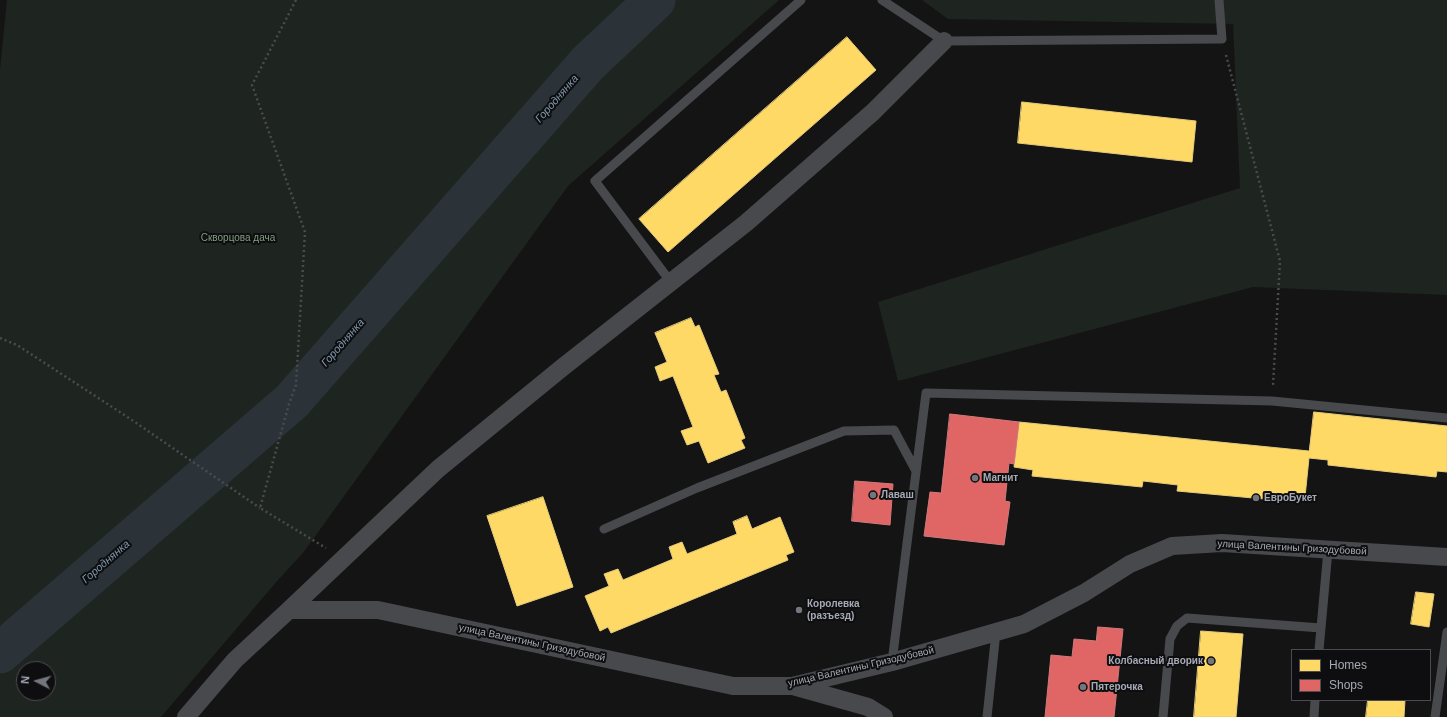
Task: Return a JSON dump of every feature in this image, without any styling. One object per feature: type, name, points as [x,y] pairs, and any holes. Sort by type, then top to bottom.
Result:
[{"type":"street","points":[[186,717],[236,660],[438,469],[670,281],[746,223],[867,118],[944,41]]},
{"type":"street","name":"улица Валентины Гризодубовой","points":[[289,610],[378,610],[734,686],[792,686],[892,662],[1024,624],[1084,593],[1130,564],[1172,546],[1222,543],[1447,557]]},
{"type":"street","points":[[792,686],[868,707],[884,717]]},
{"type":"lane","points":[[670,281],[595,181],[801,0]]},
{"type":"lane","points":[[882,0],[944,41],[1222,39],[1218,0]]},
{"type":"lane","points":[[892,662],[926,393],[1272,401],[1447,418]]},
{"type":"lane","points":[[604,529],[696,488],[844,431],[894,430],[916,471]]},
{"type":"lane","points":[[1319,649],[1328,550]]},
{"type":"lane","points":[[1163,717],[1170,639],[1177,626],[1187,618],[1321,628]]},
{"type":"lane","points":[[987,717],[996,632]]},
{"type":"lane","points":[[1435,717],[1447,632]]},
{"type":"lane","points":[[1314,717],[1315,701]]},
{"type":"path","points":[[260,508],[289,404],[296,385],[305,232],[252,84],[296,0]]},
{"type":"path","points":[[1222,39],[1280,261],[1272,401]]},
{"type":"path","points":[[0,338],[17,345],[129,418],[260,508],[343,558]]},
{"type":"green space","name":"Скворцова дача","points":[[7,0],[779,0],[568,186],[303,553],[278,580],[161,717],[0,717],[0,70]]},
{"type":"green space","points":[[922,0],[1447,0],[1447,295],[1253,287],[898,381],[878,302],[1240,188],[1233,24],[948,19]]},
{"type":"building: Homes","points":[[847,37],[876,70],[668,252],[639,219]]},
{"type":"building: Homes","points":[[1022,102],[1196,121],[1192,162],[1018,143]]},
{"type":"building: Homes","points":[[691,318],[695,327],[699,325],[719,374],[714,375],[721,392],[726,390],[745,438],[741,440],[745,448],[708,463],[699,441],[687,445],[681,431],[693,427],[673,376],[660,381],[655,367],[667,362],[655,333]]},
{"type":"building: Homes","points":[[1314,412],[1447,426],[1447,472],[1437,471],[1436,477],[1328,465],[1328,460],[1309,458],[1305,497],[1287,495],[1286,501],[1177,491],[1178,485],[1143,481],[1142,487],[1032,476],[1033,470],[1014,467],[1019,422],[1309,451]]},
{"type":"building: Homes","points":[[543,497],[573,587],[517,606],[487,516]]},
{"type":"building: Homes","points":[[747,516],[752,529],[780,517],[794,552],[786,555],[788,560],[611,633],[608,627],[600,631],[585,596],[609,586],[604,574],[618,569],[623,580],[673,559],[669,547],[682,542],[687,554],[737,534],[733,522]]},
{"type":"building: Homes","points":[[1416,592],[1434,594],[1429,627],[1411,624]]},
{"type":"building: Homes","points":[[1201,631],[1243,634],[1236,717],[1194,717]]},
{"type":"building: Homes","points":[[1368,701],[1405,701],[1404,717],[1366,717]]},
{"type":"building: Shops","name":"Магнит","points":[[950,414],[1019,422],[1014,464],[1009,463],[1005,501],[1010,502],[1004,545],[924,536],[930,492],[941,493]]},
{"type":"building: Shops","name":"Лаваш","points":[[855,481],[893,484],[890,525],[852,521]]},
{"type":"building: Shops","name":"Пятерочка","points":[[1098,627],[1123,629],[1114,717],[1045,717],[1051,655],[1072,657],[1074,639],[1096,641]]},
{"type":"waterway","name":"Городнянка","points":[[0,653],[292,401],[588,63],[655,0]]},
{"type":"place","name":"Магнит","points":[[975,478]]},
{"type":"place","name":"Лаваш","points":[[873,495]]},
{"type":"place","name":"ЕвроБукет","points":[[1256,498]]},
{"type":"place","name":"Королевка (разъезд)","points":[[799,610]]},
{"type":"place","name":"Колбасный дворик","points":[[1211,661]]},
{"type":"place","name":"Пятерочка","points":[[1083,687]]}]
